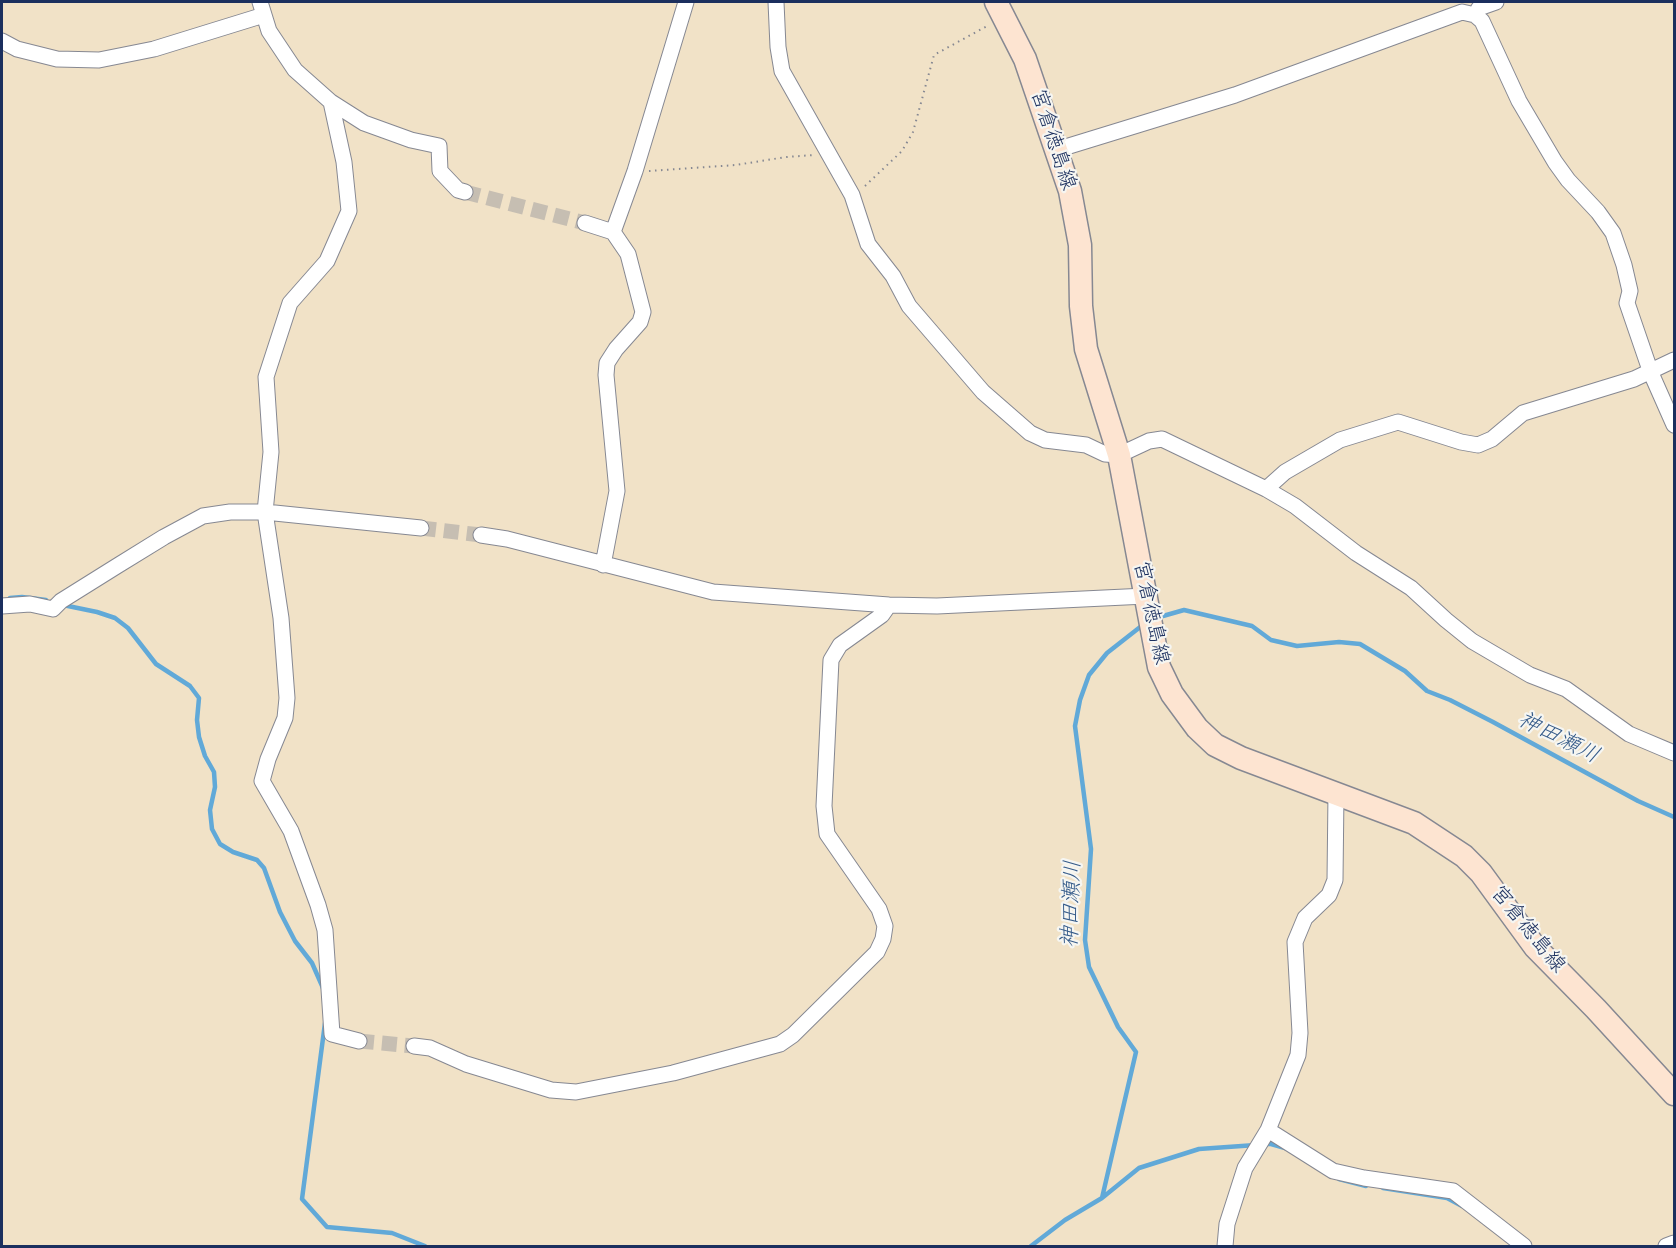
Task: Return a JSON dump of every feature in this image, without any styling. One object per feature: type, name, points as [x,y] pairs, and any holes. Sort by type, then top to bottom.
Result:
[{"type":"main road","name":"宮倉徳島線","points":[[1001,9],[1025,59],[1070,191],[1080,245],[1081,306],[1086,349],[1119,455],[1159,667],[1172,693],[1197,728],[1215,745],[1242,758],[1414,823],[1464,856],[1481,873],[1535,947],[1674,1094]]},
{"type":"street","points":[[613,232],[635,171],[687,2]]},
{"type":"street","points":[[776,2],[778,47],[782,71],[852,195],[868,244],[893,276],[909,306],[982,392],[1030,433],[1045,440],[1086,445],[1105,454],[1119,455],[1149,441],[1162,439],[1266,489],[1295,506],[1356,553],[1411,588],[1472,641],[1530,675],[1566,689],[1629,734],[1674,753]]},
{"type":"street","points":[[1475,15],[1479,8],[1496,2]]},
{"type":"street","points":[[2,41],[17,49],[57,59],[99,60],[154,49],[262,8],[269,31],[295,70],[331,102],[364,123],[411,140],[440,146],[440,171],[458,190],[465,192]]},
{"type":"street","points":[[1056,150],[1235,95],[1462,12],[1475,15],[1482,21],[1519,101],[1555,162],[1613,233],[1630,291],[1627,303],[1651,373],[1674,425]]},
{"type":"street","points":[[331,102],[344,162],[349,211],[327,261],[290,303],[266,377],[271,452],[265,512],[281,618],[287,698],[285,718],[268,759],[262,781],[291,831],[325,930],[332,1034],[359,1041]]},
{"type":"street","points":[[585,223],[613,232],[628,254],[644,312],[640,322],[607,363],[606,375],[617,491],[603,565]]},
{"type":"street","points":[[1266,489],[1285,472],[1340,440],[1398,422],[1461,442],[1478,445],[1492,439],[1523,413],[1651,373],[1674,360]]},
{"type":"street","points":[[2,606],[30,604],[52,609],[57,603],[164,537],[203,516],[230,512],[265,512],[421,528]]},
{"type":"street","points":[[481,535],[507,539],[713,591],[890,605],[937,606],[1146,596]]},
{"type":"street","points":[[414,1046],[430,1048],[466,1064],[551,1090],[576,1092],[673,1073],[780,1044],[793,1035],[877,951],[883,939],[885,926],[879,909],[827,834],[824,806],[831,660],[840,645],[882,615],[890,605]]},
{"type":"street","points":[[1225,1246],[1227,1224],[1245,1168],[1268,1130],[1298,1055],[1300,1033],[1295,942],[1305,918],[1329,895],[1335,880],[1336,793]]},
{"type":"street","points":[[1268,1130],[1333,1171],[1364,1178],[1453,1191],[1524,1246]]},
{"type":"street","points":[[1666,1246],[1674,1244]]},
{"type":"path","points":[[852,195],[882,172],[902,151],[913,132],[934,55],[1001,9]]},
{"type":"path","points":[[635,171],[736,165],[796,156],[828,156]]},
{"type":"waterway","points":[[10,598],[46,600]]},
{"type":"waterway","points":[[63,605],[115,618],[128,628],[156,664],[190,686],[199,698],[197,720],[199,737],[205,756],[214,772],[215,787],[210,810],[212,829],[220,844],[233,852],[257,860],[264,868],[280,912],[295,941],[312,963],[323,988]]},
{"type":"waterway","name":"神田瀬川","points":[[1163,616],[1184,610],[1252,626],[1271,640],[1297,646],[1339,642],[1360,644],[1405,671],[1427,691],[1450,700],[1638,801],[1674,817]]},
{"type":"waterway","name":"神田瀬川","points":[[1102,1198],[1136,1052],[1118,1027],[1089,967],[1085,940],[1091,849],[1075,726],[1080,700],[1089,675],[1107,653],[1144,624]]},
{"type":"waterway","points":[[325,1023],[302,1199],[327,1227],[392,1233],[425,1246]]},
{"type":"waterway","points":[[1264,1144],[1285,1148]]},
{"type":"waterway","points":[[1031,1246],[1065,1220],[1102,1198],[1139,1168],[1199,1149],[1256,1145]]},
{"type":"waterway","points":[[1339,1179],[1366,1186]]},
{"type":"waterway","points":[[1383,1188],[1447,1198],[1462,1206]]},
{"type":"tunnel","points":[[465,192],[585,223]]},
{"type":"tunnel","points":[[421,528],[481,535]]},
{"type":"tunnel","points":[[359,1041],[414,1046]]}]
